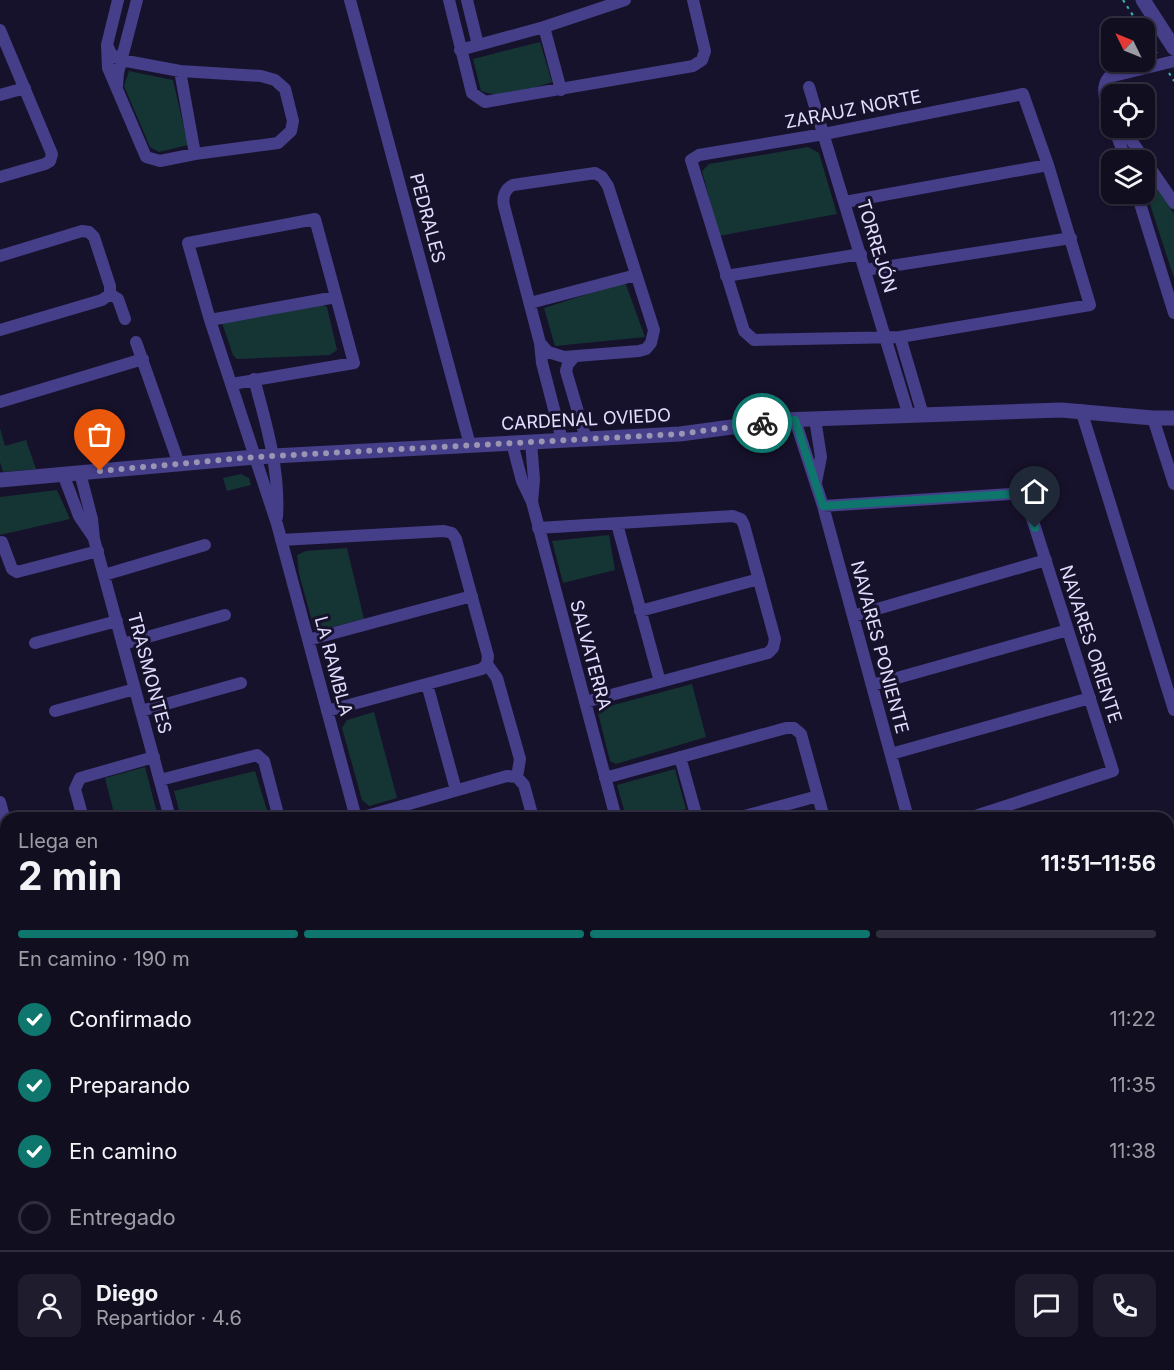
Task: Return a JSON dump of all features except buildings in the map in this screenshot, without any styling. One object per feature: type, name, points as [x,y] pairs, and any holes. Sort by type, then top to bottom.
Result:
[{"type":"street","points":[[107,45],[111,54],[121,60],[180,71],[261,76],[275,80],[285,89],[293,121],[291,131],[278,142],[160,161],[147,157],[108,68],[107,45],[118,0]]},
{"type":"street","points":[[116,90],[121,60],[137,0]]},
{"type":"street","name":"PEDRALES","points":[[350,0],[470,445]]},
{"type":"street","points":[[449,0],[472,93],[485,102],[693,66],[702,60],[705,51],[705,43],[693,0]]},
{"type":"street","points":[[467,0],[478,45]]},
{"type":"street","points":[[460,50],[544,27],[625,0]]},
{"type":"street","points":[[1143,0],[1174,48]]},
{"type":"street","points":[[544,27],[561,90]]},
{"type":"street","points":[[0,30],[52,150],[51,158],[45,164],[0,177]]},
{"type":"street","points":[[1105,84],[1109,77],[1174,61]]},
{"type":"street","points":[[180,71],[195,154]]},
{"type":"street","name":"TORREJÓN","points":[[809,87],[885,336],[916,416]]},
{"type":"street","points":[[0,95],[25,88]]},
{"type":"street","name":"ZARAUZ NORTE","points":[[726,276],[691,160],[699,156],[824,134],[1023,94],[1048,165]]},
{"type":"street","points":[[1130,138],[1174,203]]},
{"type":"street","points":[[845,202],[1048,165],[1090,305],[900,337],[754,340],[744,331],[726,276],[861,254]]},
{"type":"street","points":[[540,343],[552,354],[574,357],[584,354],[639,351],[651,343],[654,330],[606,183],[598,174],[589,172],[513,185],[504,193],[504,206],[540,343],[542,363],[562,440]]},
{"type":"street","points":[[1140,204],[1174,313]]},
{"type":"street","name":"LA RAMBLA","points":[[336,297],[315,219],[188,243],[210,320],[277,524],[356,812]]},
{"type":"street","points":[[0,256],[82,231],[89,232],[93,237],[111,288],[110,294],[102,300],[0,330]]},
{"type":"street","points":[[865,270],[1071,238]]},
{"type":"street","points":[[530,303],[636,275]]},
{"type":"street","points":[[110,294],[118,299],[125,319]]},
{"type":"street","points":[[210,320],[336,297],[354,363],[232,384]]},
{"type":"street","points":[[900,337],[916,416]]},
{"type":"street","points":[[136,342],[179,464]]},
{"type":"street","points":[[574,357],[566,371],[586,439]]},
{"type":"street","points":[[0,402],[142,359]]},
{"type":"street","name":"LA RAMBLA","points":[[254,379],[267,426],[272,456],[278,494],[277,524]]},
{"type":"street","points":[[1081,410],[1174,710]]},
{"type":"street","name":"CARDENAL OVIEDO","points":[[0,480],[255,457],[680,434],[783,420],[1081,410],[1174,418]]},
{"type":"street","points":[[1153,418],[1174,484]]},
{"type":"street","name":"NAVARES PONIENTE","points":[[815,419],[821,457],[816,486]]},
{"type":"street","name":"NAVARES PONIENTE","points":[[795,420],[823,506],[906,812]]},
{"type":"street","name":"SALVATERRA","points":[[531,442],[534,480],[532,502]]},
{"type":"street","name":"SALVATERRA","points":[[512,443],[522,481],[532,502],[614,812]]},
{"type":"street","name":"TRASMONTES","points":[[80,473],[92,519],[94,539],[168,812]]},
{"type":"street","name":"TRASMONTES","points":[[63,474],[79,516],[94,539]]},
{"type":"street","name":"NAVARES ORIENTE","points":[[823,506],[1024,493],[1113,771],[987,812]]},
{"type":"street","points":[[538,528],[726,515],[737,517],[744,525],[775,635],[773,648],[764,655],[585,702]]},
{"type":"street","points":[[617,524],[660,682]]},
{"type":"street","points":[[281,540],[444,531],[452,533],[456,539],[472,596],[488,656],[487,664],[482,669],[327,711]]},
{"type":"street","points":[[2,542],[12,569],[17,572],[98,551]]},
{"type":"street","points":[[104,575],[205,545]]},
{"type":"street","points":[[853,616],[1046,560]]},
{"type":"street","points":[[640,611],[759,579]]},
{"type":"street","points":[[308,640],[472,596]]},
{"type":"street","points":[[123,644],[225,615]]},
{"type":"street","points":[[35,643],[117,621]]},
{"type":"street","points":[[872,685],[1068,630]]},
{"type":"street","points":[[487,664],[497,678],[520,759],[517,777]]},
{"type":"street","points":[[141,711],[241,683]]},
{"type":"street","points":[[427,684],[456,790]]},
{"type":"street","points":[[56,711],[135,689]]},
{"type":"street","points":[[891,754],[1090,698]]},
{"type":"street","points":[[605,778],[786,728],[797,730],[803,739],[822,812]]},
{"type":"street","points":[[160,780],[257,755],[264,761],[277,812]]},
{"type":"street","points":[[81,812],[75,789],[77,781],[88,774],[154,757]]},
{"type":"street","points":[[680,757],[694,812]]},
{"type":"street","points":[[379,812],[507,776],[517,777],[524,785],[531,812]]},
{"type":"street","points":[[759,812],[818,796]]},
{"type":"path","points":[[1123,0],[1135,18]]},
{"type":"green space","points":[[540,42],[552,82],[507,94],[481,91],[473,59]]},
{"type":"green space","points":[[129,71],[173,80],[188,145],[159,152],[150,147],[124,86]]},
{"type":"green space","points":[[808,147],[819,153],[837,214],[719,236],[702,171],[709,164]]},
{"type":"green space","points":[[1155,184],[1174,214],[1174,278],[1150,204],[1155,204]]},
{"type":"green space","points":[[625,282],[645,337],[555,346],[544,308]]},
{"type":"green space","points":[[321,304],[327,307],[337,350],[330,355],[237,359],[233,355],[222,323]]},
{"type":"green space","points":[[0,428],[5,446],[26,440],[36,469],[3,472],[0,462]]},
{"type":"green space","points":[[241,474],[249,478],[251,485],[227,491],[223,478]]},
{"type":"green space","points":[[57,490],[70,519],[0,535],[0,497]]},
{"type":"green space","points":[[609,535],[615,570],[563,583],[552,541]]},
{"type":"green space","points":[[347,548],[364,619],[316,631],[299,574],[297,555],[306,551]]},
{"type":"green space","points":[[692,684],[706,737],[616,764],[610,761],[598,713],[602,708]]},
{"type":"green space","points":[[374,712],[397,798],[369,806],[362,800],[342,728],[347,720]]},
{"type":"green space","points":[[145,767],[157,812],[114,812],[105,778]]},
{"type":"green space","points":[[675,769],[686,809],[676,812],[625,812],[617,785]]},
{"type":"green space","points":[[255,771],[267,812],[180,812],[174,791]]},
{"type":"way so far","points":[[100,471],[255,457],[680,434],[762,423]]},
{"type":"route","points":[[762,423],[795,420],[823,506],[916,498],[1024,493],[1035,528]]}]
